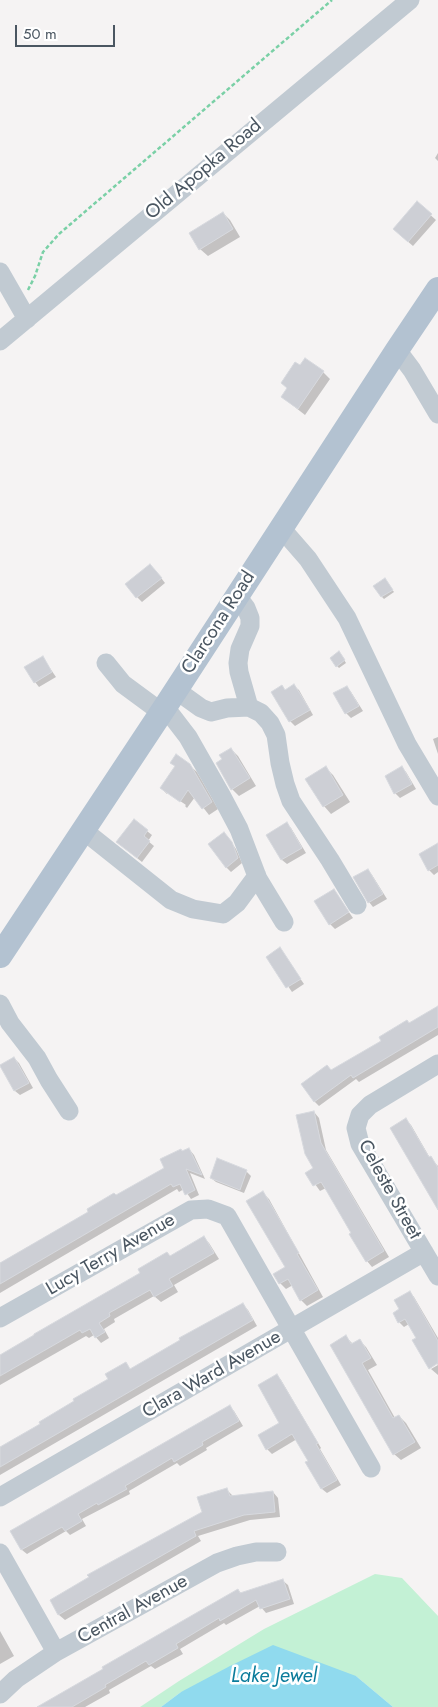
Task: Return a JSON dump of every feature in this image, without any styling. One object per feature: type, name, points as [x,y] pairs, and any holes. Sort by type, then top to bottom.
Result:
[{"type":"main road","name":"Clarcona Road","points":[[0,956],[438,289]]},
{"type":"street","name":"Old Apopka Road","points":[[0,341],[23,312],[410,0]]},
{"type":"street","points":[[0,272],[23,312]]},
{"type":"street","points":[[397,350],[412,370],[438,414]]},
{"type":"street","points":[[281,528],[308,559],[347,618],[407,744],[438,796]]},
{"type":"street","points":[[237,596],[246,608],[250,618],[250,626],[240,649],[238,663],[249,707]]},
{"type":"street","points":[[106,663],[123,684],[167,703],[202,708],[211,712],[227,708],[249,707],[261,713],[270,723],[276,735],[280,763],[291,801],[357,905]]},
{"type":"street","points":[[167,703],[226,803],[239,829],[257,876],[284,922]]},
{"type":"street","points":[[83,830],[171,900],[193,909],[223,914],[237,903],[257,876]]},
{"type":"street","points":[[0,1004],[10,1023],[37,1058],[69,1111]]},
{"type":"street","name":"Celeste Street","points":[[438,1064],[370,1105],[360,1115],[356,1128],[360,1144],[438,1276]]},
{"type":"street","name":"Lucy Terry Avenue","points":[[0,1318],[191,1210],[208,1209],[227,1216],[292,1329]]},
{"type":"street","name":"Clara Ward Avenue","points":[[0,1498],[424,1252]]},
{"type":"street","points":[[292,1329],[371,1468]]},
{"type":"street","name":"Central Avenue","points":[[0,1694],[16,1679],[56,1652],[217,1563],[256,1552],[277,1552]]},
{"type":"street","points":[[0,1553],[56,1652]]},
{"type":"path","points":[[23,312],[43,252],[59,234],[332,0]]},
{"type":"green space","points":[[375,1574],[402,1578],[438,1616],[438,1707],[393,1707],[356,1676],[181,1692],[161,1707],[140,1707],[264,1629]]},
{"type":"water","name":"Lake Jewel","points":[[273,1645],[356,1676],[393,1707],[161,1707],[181,1692]]},
{"type":"building","points":[[417,201],[432,214],[408,242],[393,229]]},
{"type":"building","points":[[223,212],[233,229],[199,250],[189,233]]},
{"type":"building","points":[[305,358],[324,371],[298,409],[281,397],[287,388],[281,383],[295,362],[300,365]]},
{"type":"building","points":[[150,564],[162,578],[136,598],[125,584]]},
{"type":"building","points":[[385,578],[393,590],[381,597],[373,586]]},
{"type":"building","points":[[339,651],[345,660],[336,667],[330,658]]},
{"type":"building","points":[[43,656],[52,672],[34,683],[24,667]]},
{"type":"building","points":[[294,684],[310,710],[289,722],[271,692],[282,685],[285,690]]},
{"type":"building","points":[[347,686],[359,706],[345,714],[333,693]]},
{"type":"building","points":[[231,748],[250,778],[231,790],[216,763],[222,759],[219,755]]},
{"type":"building","points":[[176,754],[190,764],[212,802],[202,809],[188,790],[180,802],[160,788],[175,766],[170,763]]},
{"type":"building","points":[[326,766],[343,795],[323,807],[305,779]]},
{"type":"building","points":[[402,766],[412,784],[394,794],[385,776]]},
{"type":"building","points":[[134,819],[148,830],[144,836],[150,841],[137,858],[116,842]]},
{"type":"building","points":[[287,822],[302,848],[281,860],[266,835]]},
{"type":"building","points":[[224,832],[232,842],[238,858],[226,868],[208,844]]},
{"type":"building","points":[[438,843],[438,865],[428,871],[419,854]]},
{"type":"building","points":[[368,869],[383,894],[368,903],[353,877]]},
{"type":"building","points":[[334,889],[349,912],[329,925],[314,901]]},
{"type":"building","points":[[280,947],[301,979],[286,988],[266,957]]},
{"type":"building","points":[[438,1006],[438,1027],[353,1078],[351,1075],[314,1102],[301,1084],[327,1065],[331,1070],[381,1041],[379,1037],[407,1020],[409,1023]]},
{"type":"building","points":[[14,1057],[29,1083],[14,1091],[0,1065]]},
{"type":"building","points":[[314,1111],[321,1143],[384,1251],[366,1262],[321,1182],[313,1186],[305,1173],[313,1168],[305,1154],[296,1115]]},
{"type":"building","points":[[406,1118],[429,1157],[431,1156],[438,1168],[438,1210],[390,1128]]},
{"type":"building","points":[[189,1148],[202,1175],[186,1169],[195,1190],[185,1195],[180,1184],[173,1187],[171,1184],[0,1284],[0,1263],[88,1212],[87,1209],[114,1193],[116,1195],[164,1168],[160,1159],[181,1149],[182,1151]]},
{"type":"building","points":[[217,1158],[247,1170],[240,1190],[210,1178]]},
{"type":"building","points":[[263,1191],[318,1290],[300,1301],[288,1279],[279,1284],[273,1274],[285,1267],[246,1201]]},
{"type":"building","points":[[204,1236],[214,1253],[169,1279],[173,1286],[154,1297],[150,1290],[109,1313],[110,1316],[99,1323],[105,1332],[95,1338],[90,1329],[82,1333],[80,1330],[0,1376],[0,1355],[140,1273],[138,1269],[167,1252],[170,1256]]},
{"type":"building","points":[[410,1291],[438,1341],[438,1363],[429,1369],[412,1340],[416,1338],[405,1319],[398,1323],[393,1313],[399,1309],[394,1300]]},
{"type":"building","points":[[243,1303],[253,1320],[0,1467],[0,1447],[40,1424],[39,1422],[74,1401],[73,1399],[108,1379],[105,1374],[126,1362],[130,1369],[180,1340],[179,1338]]},
{"type":"building","points":[[346,1335],[351,1344],[360,1339],[371,1358],[362,1363],[393,1418],[399,1415],[415,1442],[393,1455],[330,1345]]},
{"type":"building","points":[[277,1374],[318,1443],[316,1444],[337,1480],[321,1489],[305,1462],[308,1461],[292,1434],[266,1450],[258,1435],[279,1423],[258,1385]]},
{"type":"building","points":[[230,1405],[239,1421],[202,1442],[203,1445],[174,1462],[172,1458],[125,1486],[127,1489],[78,1514],[82,1521],[65,1531],[62,1527],[21,1550],[10,1531]]},
{"type":"building","points":[[227,1488],[230,1496],[273,1491],[275,1512],[244,1515],[194,1531],[196,1536],[58,1615],[50,1600],[89,1577],[87,1575],[202,1512],[197,1497]]},
{"type":"building","points":[[283,1579],[290,1599],[260,1609],[256,1600],[220,1621],[219,1618],[176,1644],[178,1648],[149,1665],[146,1661],[72,1707],[37,1707],[103,1669],[102,1667],[238,1589],[240,1593]]}]
